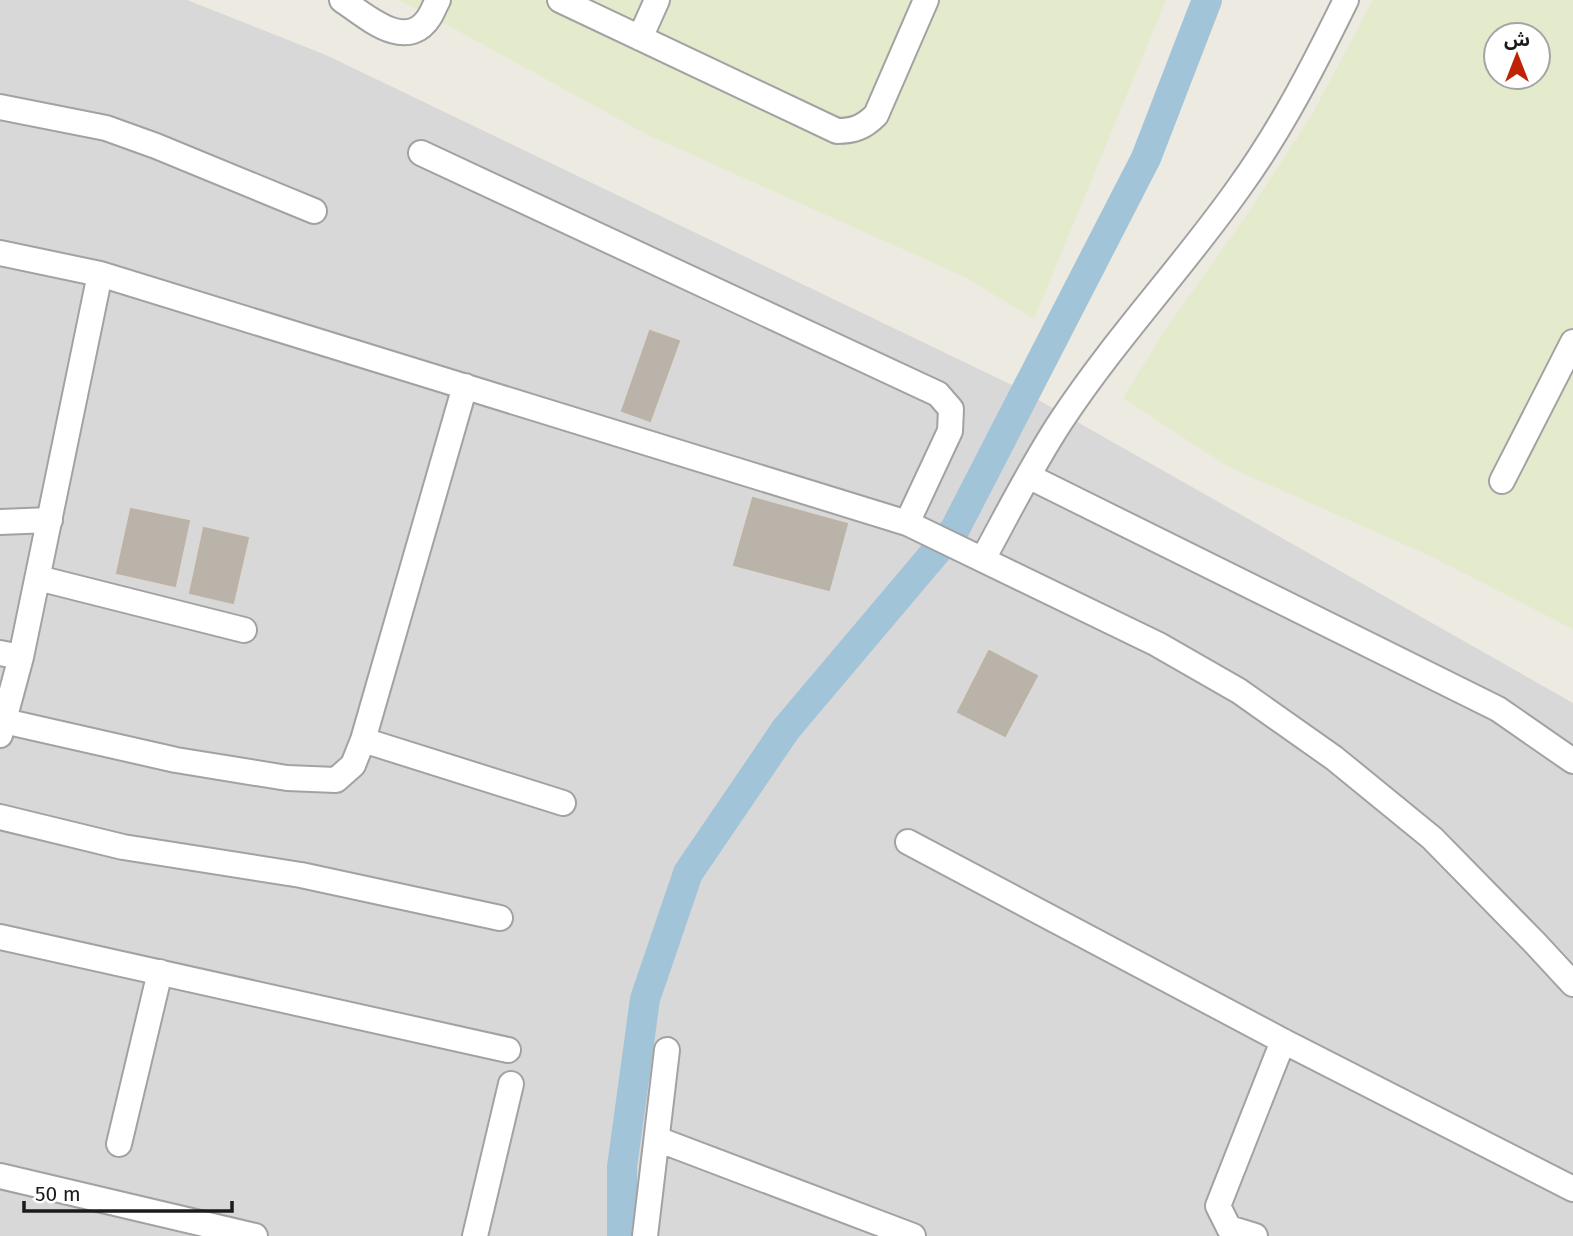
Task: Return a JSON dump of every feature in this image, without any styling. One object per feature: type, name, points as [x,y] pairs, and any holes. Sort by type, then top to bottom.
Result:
[{"type":"street","points":[[342,0],[381,26],[398,32],[416,29],[423,24],[430,17],[438,0]]},
{"type":"street","points":[[560,0],[837,131],[859,128],[876,115],[926,0]]},
{"type":"street","points":[[640,38],[657,0]]},
{"type":"street","points":[[976,556],[1061,421],[1238,189],[1268,145],[1289,112],[1346,0]]},
{"type":"street","points":[[0,107],[106,128],[314,211]]},
{"type":"street","points":[[421,153],[938,394],[951,409],[950,431],[907,523]]},
{"type":"street","points":[[0,253],[100,275],[907,523],[1157,645],[1238,691],[1334,758],[1432,838],[1573,984]]},
{"type":"street","points":[[100,275],[38,578],[10,655],[2,728],[287,778],[336,780],[353,765],[363,740],[466,386]]},
{"type":"street","points":[[1502,481],[1573,342]]},
{"type":"street","points":[[1028,476],[1497,709],[1573,761]]},
{"type":"street","points":[[0,522],[50,520]]},
{"type":"street","points":[[38,578],[244,630]]},
{"type":"street","points":[[363,740],[563,803]]},
{"type":"street","points":[[0,817],[123,848],[301,875],[500,918]]},
{"type":"street","points":[[908,842],[1283,1041],[1573,1189]]},
{"type":"street","points":[[0,937],[508,1049]]},
{"type":"street","points":[[119,1144],[160,972]]},
{"type":"street","points":[[1255,1236],[1229,1228],[1218,1206],[1283,1041]]},
{"type":"street","points":[[645,1236],[667,1050]]},
{"type":"street","points":[[475,1236],[511,1084]]},
{"type":"street","points":[[657,1139],[913,1236]]},
{"type":"street","points":[[0,1176],[255,1236]]},
{"type":"shaded area","points":[[0,0],[187,0],[326,55],[1014,386],[1573,703],[1573,1236],[0,1236]]},
{"type":"green space","points":[[398,0],[1166,0],[1034,319],[967,278],[646,134]]},
{"type":"green space","points":[[1373,0],[1573,0],[1573,629],[1428,555],[1227,466],[1123,398],[1165,330],[1246,216],[1310,118]]},
{"type":"building","points":[[650,331],[679,341],[650,421],[622,411]]},
{"type":"building","points":[[753,498],[847,524],[829,590],[734,565]]},
{"type":"building","points":[[131,509],[189,521],[175,586],[117,573]]},
{"type":"building","points":[[204,528],[248,538],[233,603],[190,593]]},
{"type":"building","points":[[989,651],[1037,676],[1005,736],[958,712]]},
{"type":"waterway","points":[[622,1236],[622,1167],[645,999],[688,873],[786,729],[955,529],[1146,158],[1207,0]]}]
